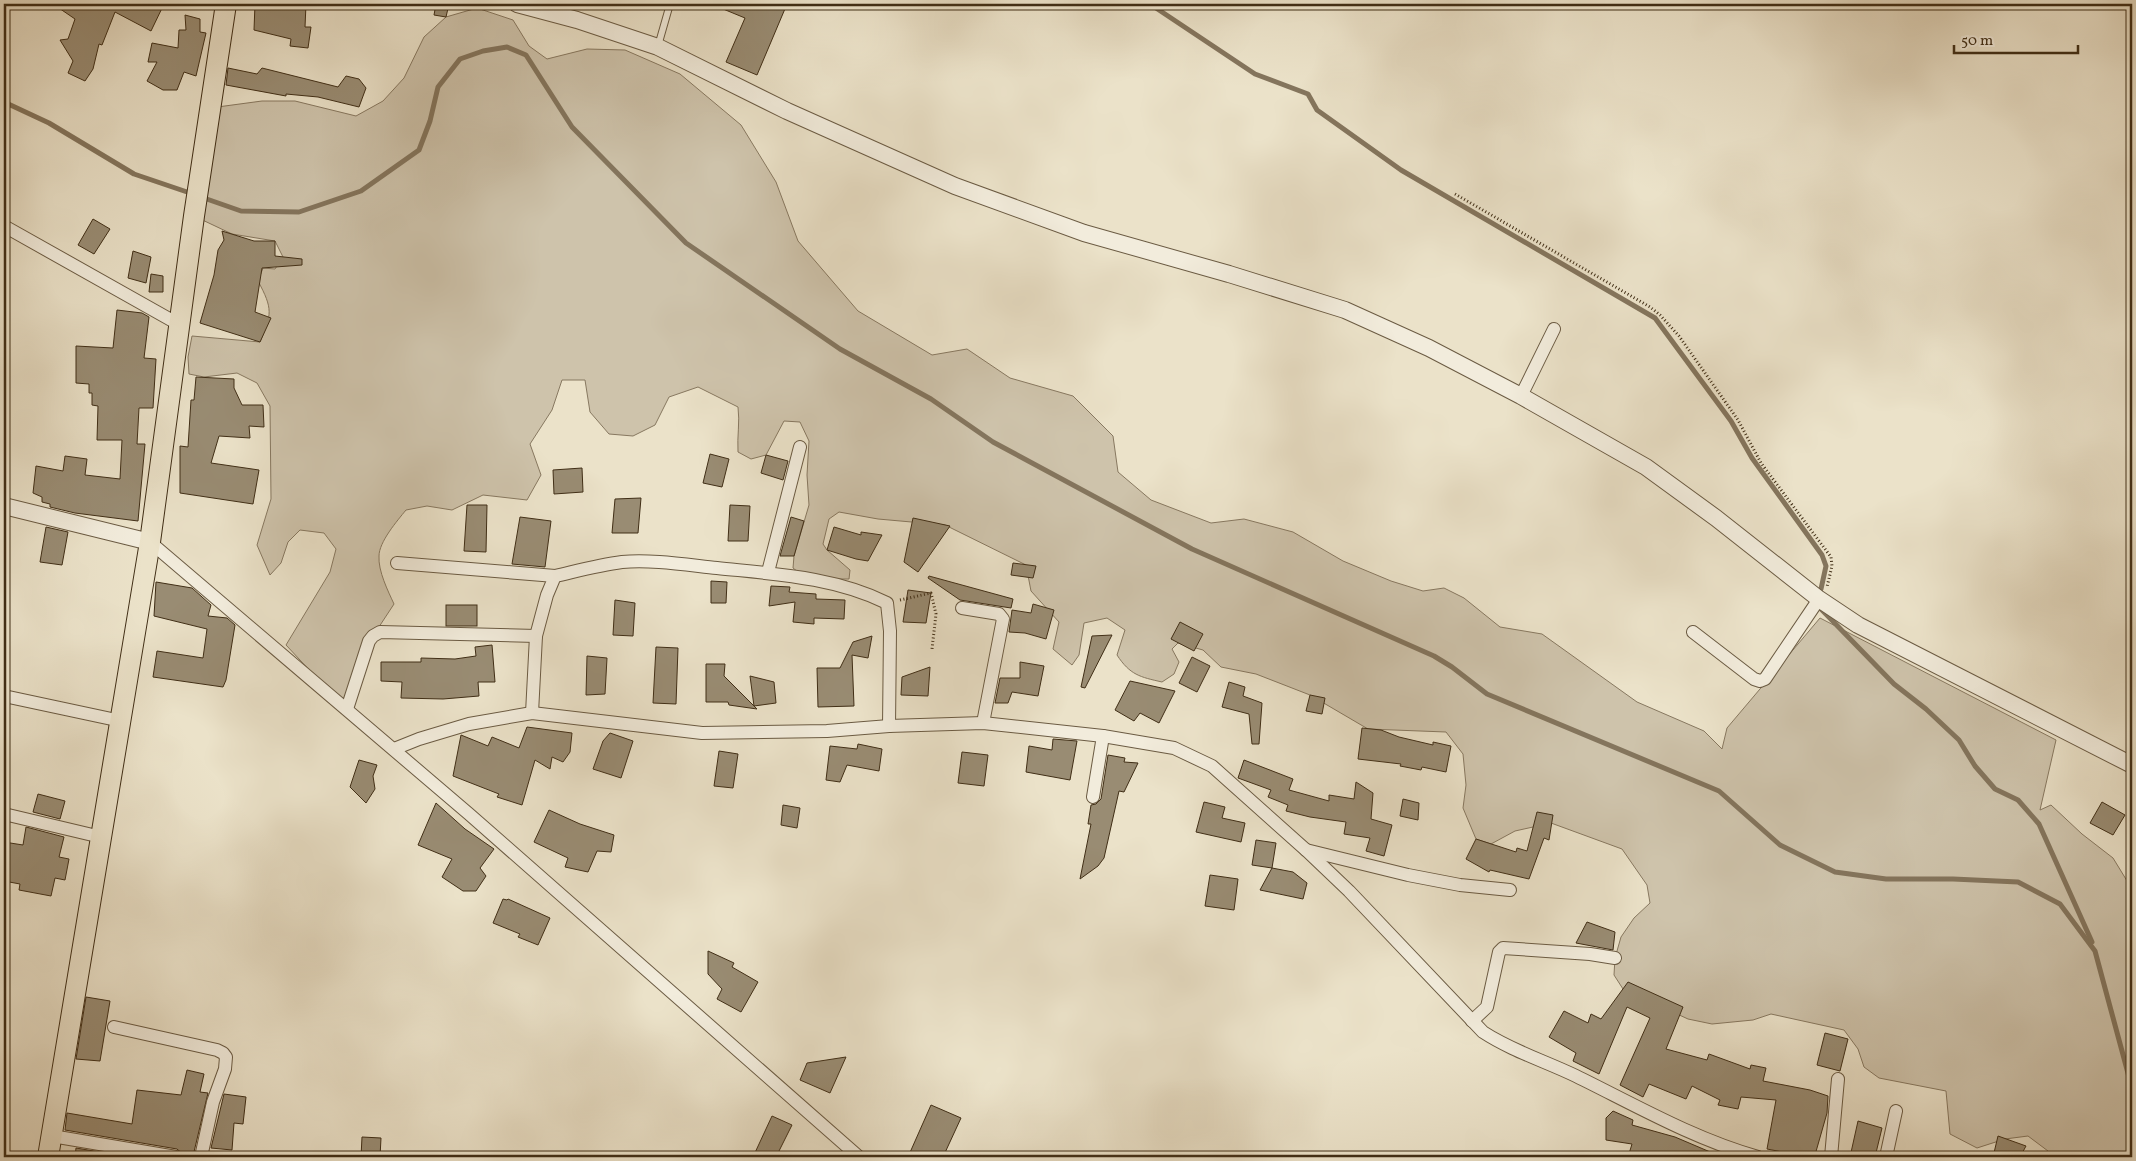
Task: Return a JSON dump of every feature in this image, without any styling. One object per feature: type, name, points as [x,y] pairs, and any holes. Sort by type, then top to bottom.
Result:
[{"type":"main road","points":[[48,1157],[150,542],[194,216],[226,4]]},
{"type":"street","points":[[517,4],[577,20],[658,47],[787,111],[955,186],[1084,233],[1229,274],[1345,310],[1429,348],[1522,396],[1646,467],[1716,518],[1821,601],[1858,625],[2132,765]]},
{"type":"street","points":[[4,226],[180,325]]},
{"type":"street","points":[[1522,396],[1554,329]]},
{"type":"street","points":[[768,572],[800,446]]},
{"type":"street","points":[[4,506],[150,542],[394,749],[859,1157]]},
{"type":"street","points":[[397,563],[555,576],[622,562],[671,563],[768,572],[833,584],[873,596],[887,603],[890,631],[889,726]]},
{"type":"street","points":[[532,713],[536,636],[547,595],[555,576]]},
{"type":"street","points":[[1693,632],[1754,679],[1760,681],[1765,679],[1821,601]]},
{"type":"street","points":[[962,608],[999,614],[1003,619],[983,723]]},
{"type":"street","points":[[347,709],[369,641],[380,632],[536,636]]},
{"type":"street","points":[[4,696],[121,721]]},
{"type":"street","points":[[394,749],[419,739],[469,724],[532,713],[702,733],[827,731],[889,726],[983,723],[1103,736],[1174,748],[1212,766],[1306,850],[1349,891],[1483,1032],[1501,1044],[1563,1070],[1720,1152],[1758,1157]]},
{"type":"street","points":[[1093,797],[1103,736]]},
{"type":"street","points":[[4,814],[101,837]]},
{"type":"street","points":[[1306,850],[1460,885],[1510,890]]},
{"type":"street","points":[[1472,1021],[1487,1007],[1499,952],[1503,948],[1590,954],[1616,958]]},
{"type":"street","points":[[114,1027],[217,1050],[226,1057],[225,1068],[213,1102],[200,1157]]},
{"type":"street","points":[[1831,1157],[1838,1079]]},
{"type":"street","points":[[1886,1157],[1896,1111]]},
{"type":"street","points":[[52,1136],[176,1157]]},
{"type":"lane","points":[[658,47],[670,4]]},
{"type":"path","points":[[1455,194],[1650,307],[1679,336],[1738,420],[1761,463],[1831,556],[1832,566],[1821,601]]},
{"type":"path","points":[[887,603],[931,593],[936,614],[932,649]]},
{"type":"shaded area","points":[[477,8],[513,20],[529,46],[547,59],[587,49],[625,50],[680,74],[741,125],[776,182],[798,241],[858,311],[932,355],[967,349],[1010,378],[1073,396],[1113,436],[1118,472],[1151,500],[1211,523],[1244,519],[1293,532],[1343,561],[1391,581],[1423,591],[1444,588],[1464,598],[1500,627],[1542,634],[1637,702],[1704,731],[1722,749],[1727,728],[1820,618],[2056,740],[2040,810],[2051,805],[2082,834],[2113,858],[2132,889],[2132,1157],[2052,1157],[2048,1151],[2028,1136],[2005,1139],[1977,1148],[1950,1134],[1946,1091],[1879,1078],[1864,1067],[1858,1049],[1844,1030],[1771,1014],[1753,1020],[1712,1024],[1688,1019],[1623,989],[1614,975],[1615,958],[1621,937],[1634,918],[1650,903],[1647,885],[1622,849],[1551,823],[1515,831],[1491,844],[1476,839],[1463,808],[1466,785],[1463,754],[1446,732],[1368,729],[1310,695],[1256,674],[1221,667],[1203,650],[1178,643],[1172,649],[1179,662],[1174,674],[1162,682],[1142,677],[1126,667],[1117,655],[1125,630],[1107,618],[1084,623],[1079,655],[1072,665],[1053,649],[1059,622],[1031,591],[1026,565],[945,525],[878,519],[839,512],[829,519],[823,544],[827,550],[850,570],[849,579],[807,579],[793,568],[794,556],[809,505],[807,475],[809,441],[800,422],[784,421],[766,455],[751,459],[738,452],[738,407],[698,387],[669,397],[655,425],[633,436],[609,434],[590,412],[585,380],[562,380],[552,410],[530,444],[541,475],[527,500],[483,495],[452,510],[427,506],[406,510],[385,538],[379,556],[386,587],[394,604],[373,636],[341,704],[286,645],[330,572],[336,549],[324,533],[300,530],[288,542],[281,563],[270,575],[257,545],[271,499],[270,406],[257,383],[237,373],[204,377],[189,374],[188,357],[192,336],[260,342],[267,325],[269,311],[266,298],[258,281],[263,268],[275,269],[283,257],[275,241],[232,234],[194,216],[210,108],[262,101],[295,101],[356,116],[383,101],[404,78],[424,37],[446,17]]},
{"type":"building","points":[[53,4],[164,4],[151,31],[115,12],[102,45],[99,44],[93,69],[85,81],[68,73],[73,61],[60,40],[68,39],[75,19]]},
{"type":"building","points":[[255,4],[306,4],[305,27],[311,27],[308,48],[290,46],[291,39],[254,30]]},
{"type":"building","points":[[436,4],[449,4],[446,17],[434,15]]},
{"type":"building","points":[[711,4],[787,4],[757,75],[726,62],[745,18]]},
{"type":"building","points":[[185,15],[200,19],[200,32],[206,33],[196,76],[184,72],[177,90],[163,90],[147,81],[157,62],[148,62],[152,43],[178,48],[179,30],[186,30]]},
{"type":"building","points":[[228,68],[257,74],[262,68],[338,87],[346,76],[359,79],[366,88],[359,107],[318,97],[286,94],[286,96],[226,85]]},
{"type":"building","points":[[93,219],[110,229],[94,254],[78,245]]},
{"type":"building","points":[[222,231],[254,241],[275,241],[275,256],[302,259],[302,265],[262,268],[255,312],[271,318],[260,342],[200,323],[214,275],[218,250],[224,240]]},
{"type":"building","points":[[133,251],[151,257],[146,283],[128,278]]},
{"type":"building","points":[[151,274],[163,276],[163,292],[149,292]]},
{"type":"building","points":[[117,310],[142,313],[149,317],[144,358],[156,359],[153,408],[139,408],[137,444],[145,444],[138,521],[75,513],[50,507],[50,504],[42,502],[42,497],[33,493],[36,466],[63,471],[65,456],[87,459],[85,475],[120,479],[122,440],[97,440],[98,406],[92,405],[92,393],[89,393],[89,384],[76,383],[76,346],[113,348]]},
{"type":"building","points":[[196,377],[234,379],[234,388],[242,405],[263,405],[264,427],[249,426],[250,438],[219,436],[211,463],[259,470],[253,504],[180,493],[180,446],[188,447],[191,400],[194,400]]},
{"type":"building","points":[[710,454],[729,459],[722,487],[703,483]]},
{"type":"building","points":[[766,455],[788,461],[783,480],[761,473]]},
{"type":"building","points":[[582,468],[583,492],[554,494],[553,470]]},
{"type":"building","points":[[641,498],[638,533],[612,533],[615,499]]},
{"type":"building","points":[[467,505],[487,505],[486,552],[464,551]]},
{"type":"building","points":[[730,505],[750,506],[748,541],[728,541]]},
{"type":"building","points":[[520,517],[551,521],[545,567],[512,564]]},
{"type":"building","points":[[791,517],[804,521],[794,556],[780,556]]},
{"type":"building","points":[[913,518],[950,526],[918,572],[904,562]]},
{"type":"building","points":[[46,527],[68,532],[62,565],[40,562]]},
{"type":"building","points":[[834,527],[861,535],[861,532],[882,535],[868,561],[856,559],[827,550]]},
{"type":"building","points":[[1013,563],[1036,566],[1033,578],[1011,575]]},
{"type":"building","points":[[929,576],[1013,599],[1011,608],[960,600],[928,578]]},
{"type":"building","points":[[711,581],[727,582],[726,603],[711,603]]},
{"type":"building","points":[[156,582],[192,588],[211,605],[208,616],[227,618],[235,625],[226,680],[223,687],[153,677],[157,651],[203,658],[207,629],[154,616]]},
{"type":"building","points":[[771,586],[790,587],[789,592],[816,594],[816,599],[845,600],[844,619],[814,618],[814,624],[793,622],[795,602],[769,606]]},
{"type":"building","points":[[908,590],[931,593],[926,623],[903,622]]},
{"type":"building","points":[[615,600],[635,603],[633,636],[613,635]]},
{"type":"building","points":[[1033,604],[1054,610],[1046,639],[1025,633],[1009,632],[1012,610],[1031,613]]},
{"type":"building","points":[[446,605],[477,605],[477,626],[446,626]]},
{"type":"building","points":[[1180,622],[1203,634],[1194,651],[1171,639]]},
{"type":"building","points":[[1112,635],[1085,688],[1081,687],[1092,636]]},
{"type":"building","points":[[872,636],[868,658],[852,655],[854,706],[818,707],[817,668],[840,668],[853,642]]},
{"type":"building","points":[[492,645],[495,682],[478,682],[479,696],[443,699],[401,698],[402,682],[381,681],[381,662],[421,662],[421,658],[455,659],[476,656],[475,647]]},
{"type":"building","points":[[656,647],[678,648],[676,704],[653,703]]},
{"type":"building","points":[[587,656],[607,658],[605,694],[586,695]]},
{"type":"building","points":[[1192,657],[1210,666],[1197,692],[1179,683]]},
{"type":"building","points":[[1020,662],[1044,666],[1038,696],[1012,692],[1008,703],[995,703],[1000,678],[1020,678]]},
{"type":"building","points":[[706,664],[725,664],[724,676],[757,709],[729,705],[728,702],[706,702]]},
{"type":"building","points":[[930,667],[928,696],[901,695],[902,677]]},
{"type":"building","points":[[750,676],[774,682],[776,703],[754,706]]},
{"type":"building","points":[[1130,681],[1175,691],[1159,723],[1140,713],[1134,721],[1115,710]]},
{"type":"building","points":[[1229,682],[1245,687],[1243,696],[1262,703],[1259,744],[1252,744],[1249,714],[1222,707]]},
{"type":"building","points":[[1310,695],[1325,698],[1322,714],[1306,711]]},
{"type":"building","points":[[527,727],[572,733],[570,752],[563,762],[552,757],[550,769],[535,760],[522,805],[497,797],[499,794],[453,776],[461,735],[488,746],[492,737],[519,748]]},
{"type":"building","points":[[1362,728],[1381,730],[1399,737],[1433,745],[1433,742],[1451,746],[1446,772],[1422,767],[1421,770],[1400,766],[1401,764],[1358,759]]},
{"type":"building","points":[[610,733],[633,741],[621,778],[593,769],[603,741]]},
{"type":"building","points":[[1053,739],[1077,741],[1070,780],[1026,772],[1029,746],[1052,750]]},
{"type":"building","points":[[858,744],[882,749],[879,771],[847,765],[840,782],[826,780],[830,746],[857,749]]},
{"type":"building","points":[[719,751],[738,754],[733,788],[714,786]]},
{"type":"building","points":[[962,752],[988,755],[984,786],[958,783]]},
{"type":"building","points":[[1108,755],[1125,758],[1124,762],[1138,763],[1124,792],[1119,791],[1104,858],[1098,866],[1080,879],[1091,824],[1088,824],[1091,805],[1096,804],[1101,799]]},
{"type":"building","points":[[359,760],[377,765],[373,776],[375,789],[366,803],[350,787]]},
{"type":"building","points":[[1244,760],[1293,779],[1289,790],[1329,801],[1329,795],[1354,799],[1356,782],[1373,793],[1371,819],[1392,825],[1384,856],[1366,851],[1370,838],[1344,834],[1346,822],[1310,817],[1286,811],[1288,805],[1268,797],[1271,790],[1238,778]]},
{"type":"building","points":[[38,794],[65,801],[60,819],[33,812]]},
{"type":"building","points":[[1403,799],[1419,803],[1418,820],[1400,816]]},
{"type":"building","points":[[1204,802],[1225,807],[1222,818],[1245,823],[1241,842],[1196,832]]},
{"type":"building","points":[[2102,802],[2125,815],[2113,835],[2090,823]]},
{"type":"building","points":[[436,803],[465,829],[494,849],[480,868],[486,876],[476,891],[463,891],[442,877],[452,859],[418,845]]},
{"type":"building","points":[[783,805],[800,808],[797,828],[781,825]]},
{"type":"building","points":[[549,810],[580,824],[614,835],[611,852],[597,851],[588,872],[565,867],[568,858],[534,842]]},
{"type":"building","points":[[1537,812],[1553,815],[1549,840],[1544,838],[1529,879],[1490,870],[1489,872],[1466,859],[1476,839],[1516,852],[1517,848],[1527,851]]},
{"type":"building","points":[[26,827],[64,837],[59,857],[69,859],[65,880],[55,878],[51,896],[19,890],[20,884],[4,881],[4,842],[23,845]]},
{"type":"building","points":[[1256,840],[1276,843],[1272,868],[1252,865]]},
{"type":"building","points":[[1272,868],[1293,872],[1307,883],[1303,899],[1260,890]]},
{"type":"building","points":[[1210,875],[1238,879],[1234,910],[1205,906]]},
{"type":"building","points":[[503,899],[508,899],[550,918],[538,945],[518,937],[520,934],[493,923]]},
{"type":"building","points":[[1587,922],[1615,932],[1613,950],[1576,943]]},
{"type":"building","points":[[708,951],[734,963],[732,967],[758,982],[741,1012],[717,999],[722,989],[708,974]]},
{"type":"building","points":[[1628,982],[1683,1007],[1666,1049],[1707,1060],[1709,1054],[1750,1069],[1751,1065],[1766,1068],[1763,1081],[1810,1090],[1828,1096],[1827,1113],[1815,1155],[1793,1154],[1767,1149],[1776,1100],[1741,1097],[1738,1109],[1718,1105],[1720,1100],[1692,1086],[1686,1099],[1649,1084],[1643,1097],[1620,1085],[1650,1018],[1627,1007],[1599,1074],[1573,1061],[1576,1053],[1549,1037],[1564,1011],[1588,1023],[1591,1014],[1601,1019]]},
{"type":"building","points":[[86,997],[110,1001],[100,1061],[76,1059]]},
{"type":"building","points":[[1825,1033],[1848,1039],[1840,1071],[1817,1065]]},
{"type":"building","points":[[846,1057],[830,1093],[800,1080],[807,1063]]},
{"type":"building","points":[[187,1070],[204,1074],[200,1092],[208,1093],[193,1156],[184,1155],[177,1149],[65,1130],[67,1113],[132,1124],[137,1090],[181,1095]]},
{"type":"building","points":[[224,1094],[246,1097],[243,1124],[234,1123],[232,1150],[211,1148]]},
{"type":"building","points":[[931,1105],[961,1118],[943,1157],[908,1157]]},
{"type":"building","points":[[1613,1111],[1633,1120],[1632,1125],[1675,1137],[1722,1157],[1628,1157],[1632,1144],[1606,1140],[1606,1118]]},
{"type":"building","points":[[772,1116],[792,1125],[776,1157],[753,1157]]},
{"type":"building","points":[[1858,1121],[1882,1128],[1875,1157],[1850,1157]]},
{"type":"building","points":[[1998,1136],[2026,1146],[2020,1157],[1993,1157]]},
{"type":"building","points":[[362,1137],[381,1138],[380,1157],[361,1157]]},
{"type":"building","points":[[76,1148],[129,1157],[75,1157]]},
{"type":"waterway","points":[[1150,4],[1255,74],[1308,94],[1317,110],[1401,170],[1655,318],[1731,421],[1752,458],[1822,555],[1826,566],[1821,589]]},
{"type":"waterway","points":[[201,197],[241,211],[299,212],[361,191],[419,150],[430,121],[438,87],[460,59],[483,51],[507,47],[526,55],[572,127],[686,243],[840,349],[931,399],[993,442],[1192,549],[1434,656],[1452,667],[1487,694],[1719,791],[1780,845],[1835,872],[1886,879],[1953,879],[2018,882],[2060,904],[2095,951],[2132,1088]]},
{"type":"waterway","points":[[4,102],[49,123],[134,174],[193,194]]},
{"type":"waterway","points":[[1821,609],[1894,684],[1926,709],[1959,740],[1975,766],[1995,789],[2018,800],[2039,824],[2092,942]]}]
